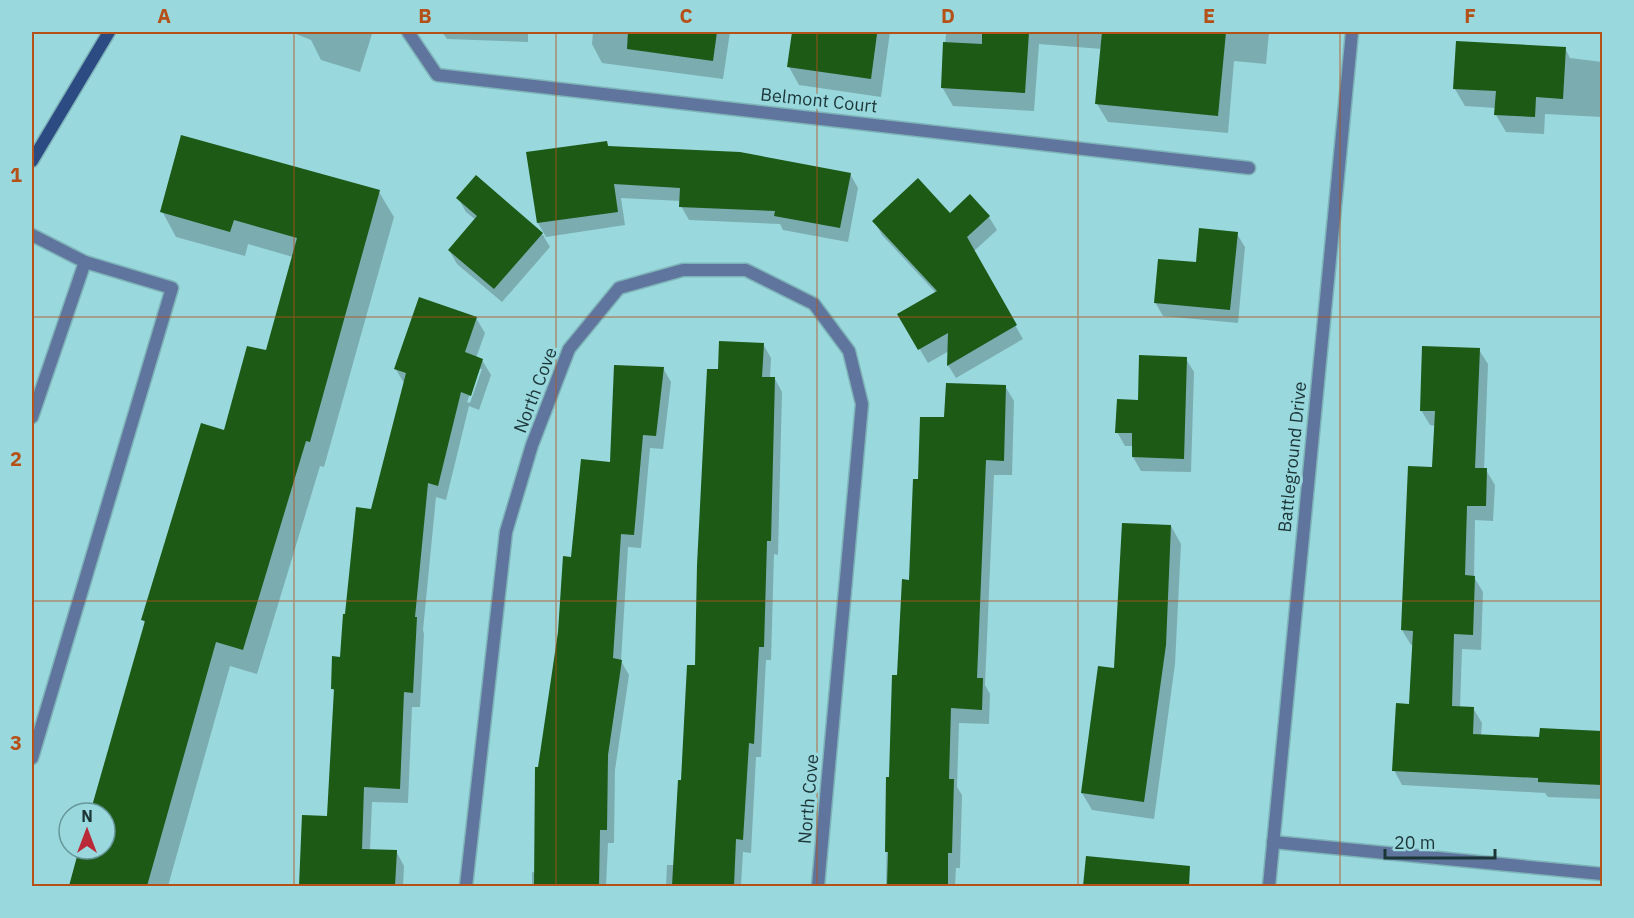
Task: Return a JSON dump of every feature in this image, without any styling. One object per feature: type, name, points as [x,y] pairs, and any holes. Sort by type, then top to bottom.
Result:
[{"type":"main road","points":[[32,162],[109,32]]},
{"type":"street","name":"Belmont Court","points":[[408,32],[437,75],[1249,168]]},
{"type":"street","name":"Battleground Drive","points":[[1269,886],[1352,32]]},
{"type":"street","points":[[32,235],[85,262],[172,288],[32,758]]},
{"type":"street","points":[[32,417],[85,262]]},
{"type":"street","name":"North Cove","points":[[466,886],[506,532],[532,445],[569,349],[619,288],[682,270],[746,270],[814,304],[849,351],[862,404],[818,886]]},
{"type":"street","points":[[1273,842],[1602,874]]},
{"type":"building","points":[[628,32],[717,32],[713,61],[627,49]]},
{"type":"building","points":[[792,32],[877,34],[871,79],[787,67]]},
{"type":"building","points":[[982,32],[1029,32],[1025,93],[941,88],[943,42],[982,44]]},
{"type":"building","points":[[1102,32],[1226,32],[1218,116],[1095,104]]},
{"type":"building","points":[[1456,41],[1566,47],[1563,99],[1536,97],[1535,117],[1494,115],[1496,91],[1453,89]]},
{"type":"building","points":[[181,135],[380,190],[310,442],[306,441],[243,650],[216,642],[147,886],[69,886],[76,861],[117,861],[117,801],[93,801],[145,621],[141,620],[201,423],[224,430],[247,346],[266,350],[297,238],[234,220],[230,232],[160,212]]},
{"type":"building","points":[[607,141],[608,146],[740,152],[851,173],[840,228],[774,216],[775,211],[679,207],[680,188],[614,184],[618,212],[537,223],[526,152]]},
{"type":"building","points":[[476,175],[543,233],[494,289],[448,250],[477,216],[456,198]]},
{"type":"building","points":[[918,178],[950,213],[970,194],[990,216],[967,237],[1017,325],[947,366],[948,333],[918,350],[897,314],[937,291],[872,221]]},
{"type":"building","points":[[1199,228],[1238,232],[1230,310],[1154,303],[1158,259],[1196,262]]},
{"type":"building","points":[[419,297],[477,317],[465,352],[483,359],[471,396],[461,392],[438,486],[428,483],[415,617],[417,617],[413,693],[404,692],[400,789],[364,787],[362,849],[397,850],[395,886],[299,886],[302,815],[327,816],[334,689],[331,689],[332,656],[340,657],[356,507],[371,509],[406,373],[394,369]]},
{"type":"building","points":[[719,341],[764,343],[762,377],[775,377],[771,541],[767,541],[764,647],[759,647],[754,744],[749,743],[743,840],[736,839],[734,886],[672,886],[678,780],[681,780],[687,665],[695,665],[697,565],[707,369],[718,369]]},
{"type":"building","points":[[1422,346],[1480,348],[1475,468],[1487,468],[1486,506],[1467,506],[1465,575],[1475,576],[1473,635],[1454,634],[1452,706],[1474,707],[1473,734],[1539,737],[1540,728],[1602,731],[1602,785],[1538,782],[1538,778],[1392,771],[1396,703],[1409,704],[1413,631],[1401,630],[1408,466],[1432,467],[1435,411],[1420,411]]},
{"type":"building","points":[[1139,355],[1187,357],[1184,459],[1132,457],[1132,433],[1115,433],[1117,399],[1138,400]]},
{"type":"building","points":[[614,365],[664,367],[656,436],[643,435],[634,535],[621,534],[613,658],[622,660],[608,755],[607,830],[600,830],[599,886],[534,886],[535,767],[538,767],[558,632],[563,556],[571,557],[581,459],[610,462]]},
{"type":"building","points":[[946,383],[1006,385],[1004,461],[986,460],[977,678],[983,678],[982,710],[951,708],[949,779],[954,779],[952,853],[948,853],[948,886],[887,886],[886,777],[889,777],[892,675],[897,675],[902,579],[909,580],[913,479],[918,479],[920,417],[944,417]]},
{"type":"building","points":[[1122,523],[1171,525],[1166,645],[1144,802],[1081,793],[1098,666],[1114,668]]},
{"type":"building","points":[[1086,856],[1190,866],[1189,886],[1083,886]]}]
